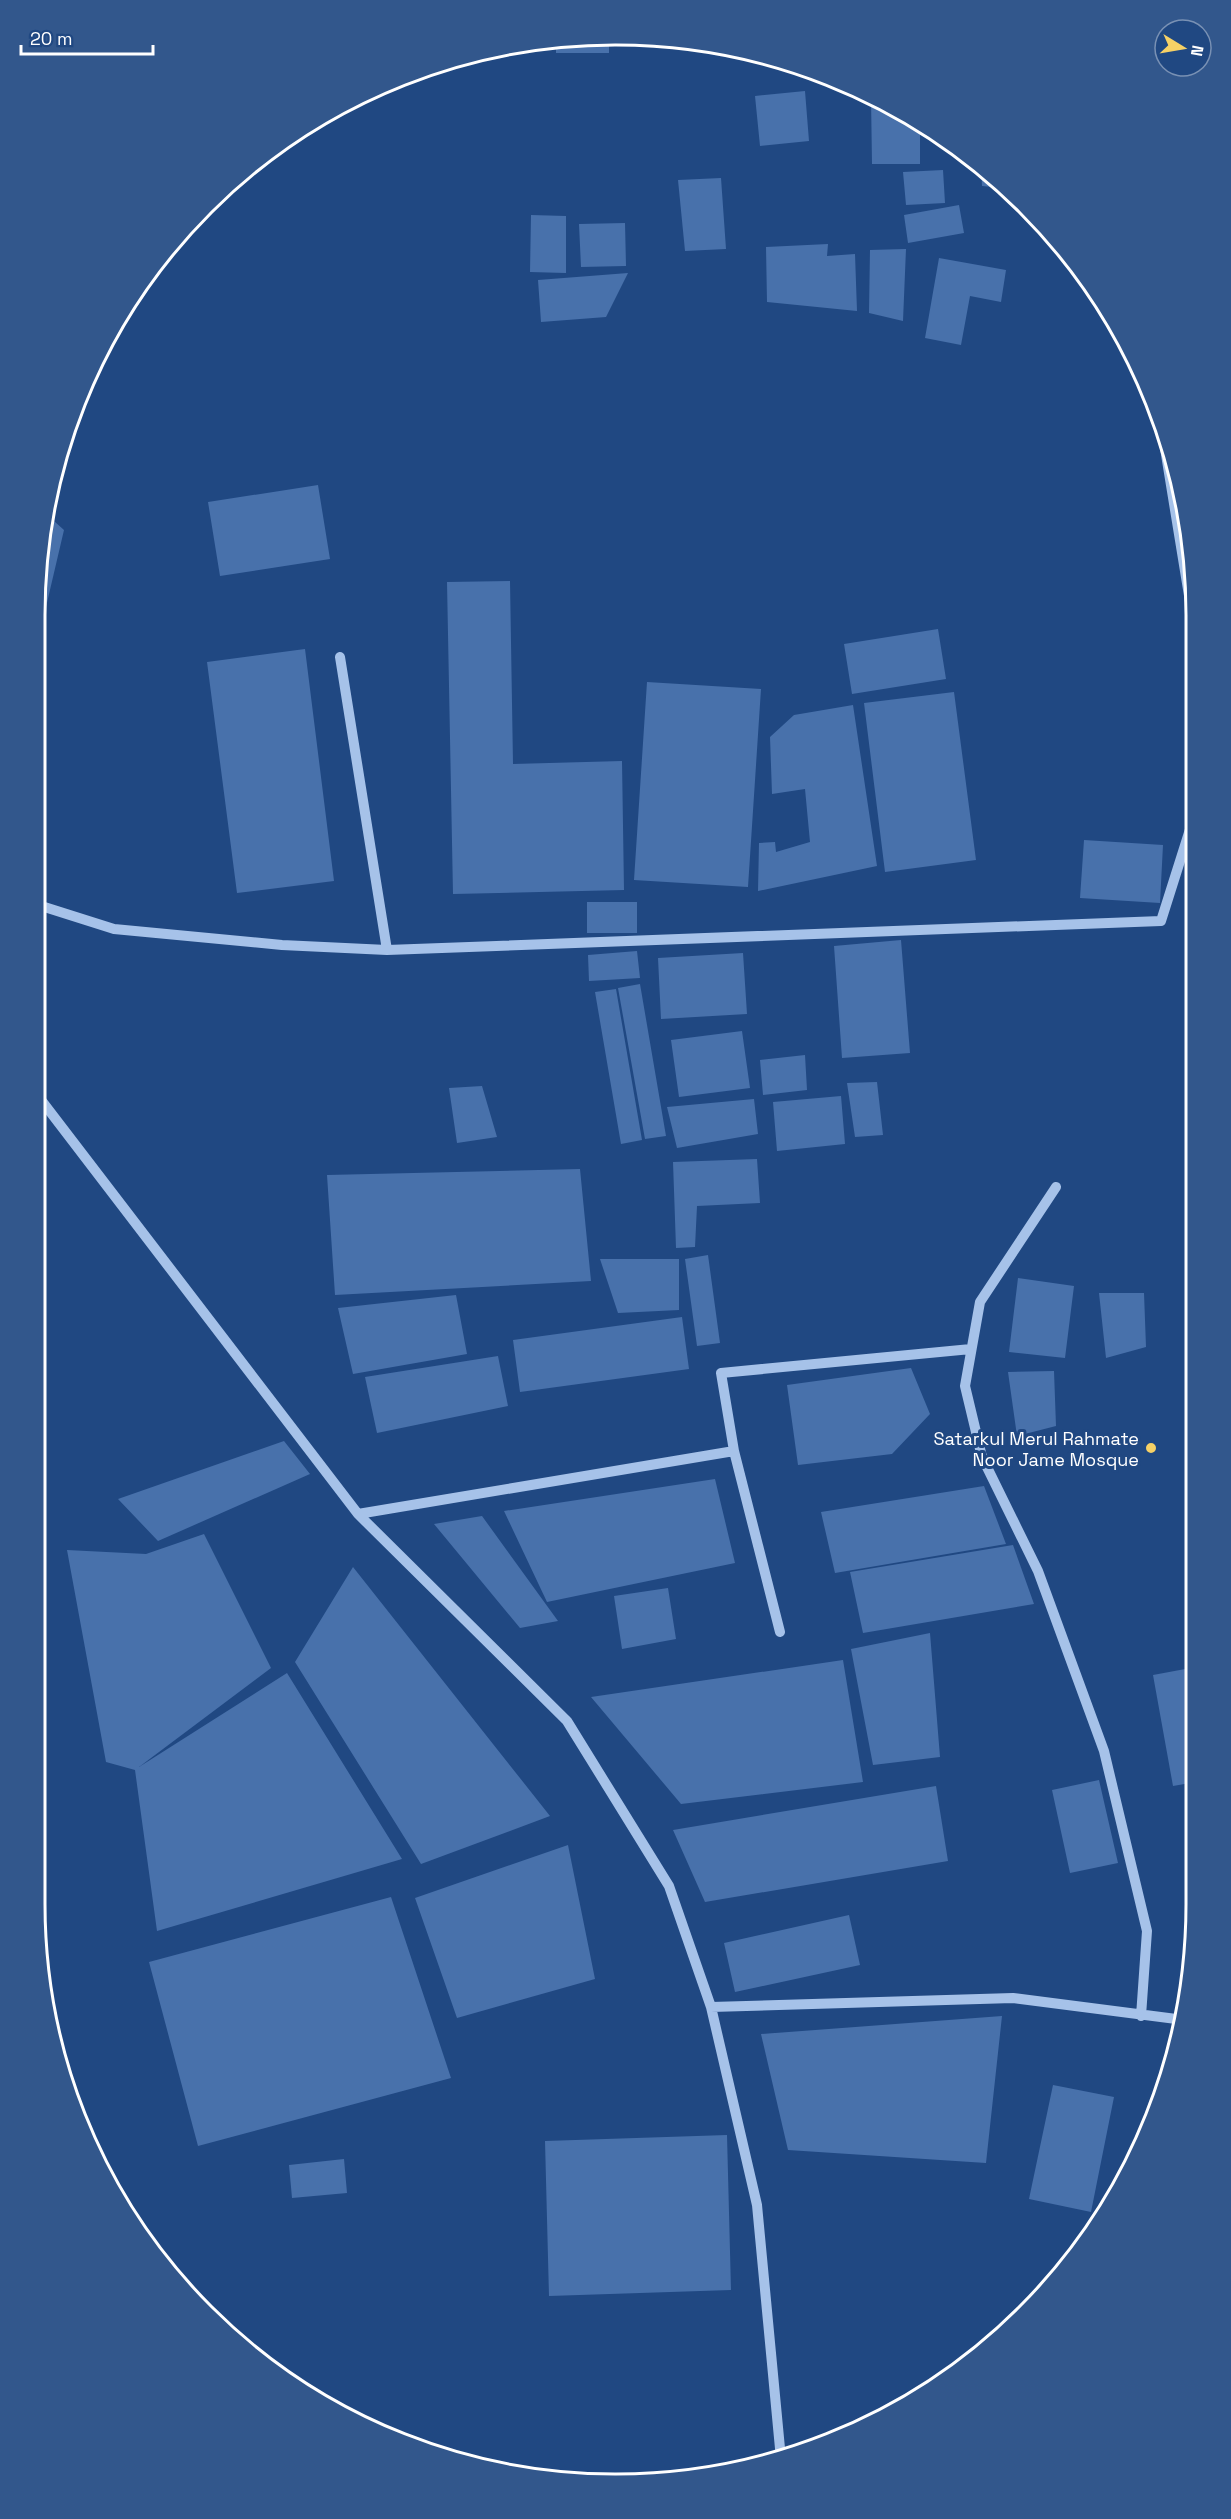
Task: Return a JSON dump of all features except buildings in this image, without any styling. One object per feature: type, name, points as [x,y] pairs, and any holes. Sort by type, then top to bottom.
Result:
[{"type":"street","points":[[1171,487],[1183,560]]},
{"type":"street","points":[[340,657],[387,950]]},
{"type":"street","points":[[45,907],[114,929],[282,945],[387,950],[1161,921],[1186,840]]},
{"type":"street","points":[[45,1106],[358,1514],[567,1721],[669,1886],[711,2007],[757,2205],[780,2450]]},
{"type":"street","points":[[1056,1187],[980,1302],[965,1386],[982,1457],[1038,1571],[1104,1750],[1147,1931],[1141,2016]]},
{"type":"street","points":[[780,1632],[734,1451],[721,1373],[971,1348]]},
{"type":"street","points":[[358,1514],[734,1451]]},
{"type":"street","points":[[711,2007],[1013,1998],[1174,2019]]},
{"type":"place","name":"Satarkul Merul Rahmate Noor Jame Mosque","points":[[1151,1448]]}]
